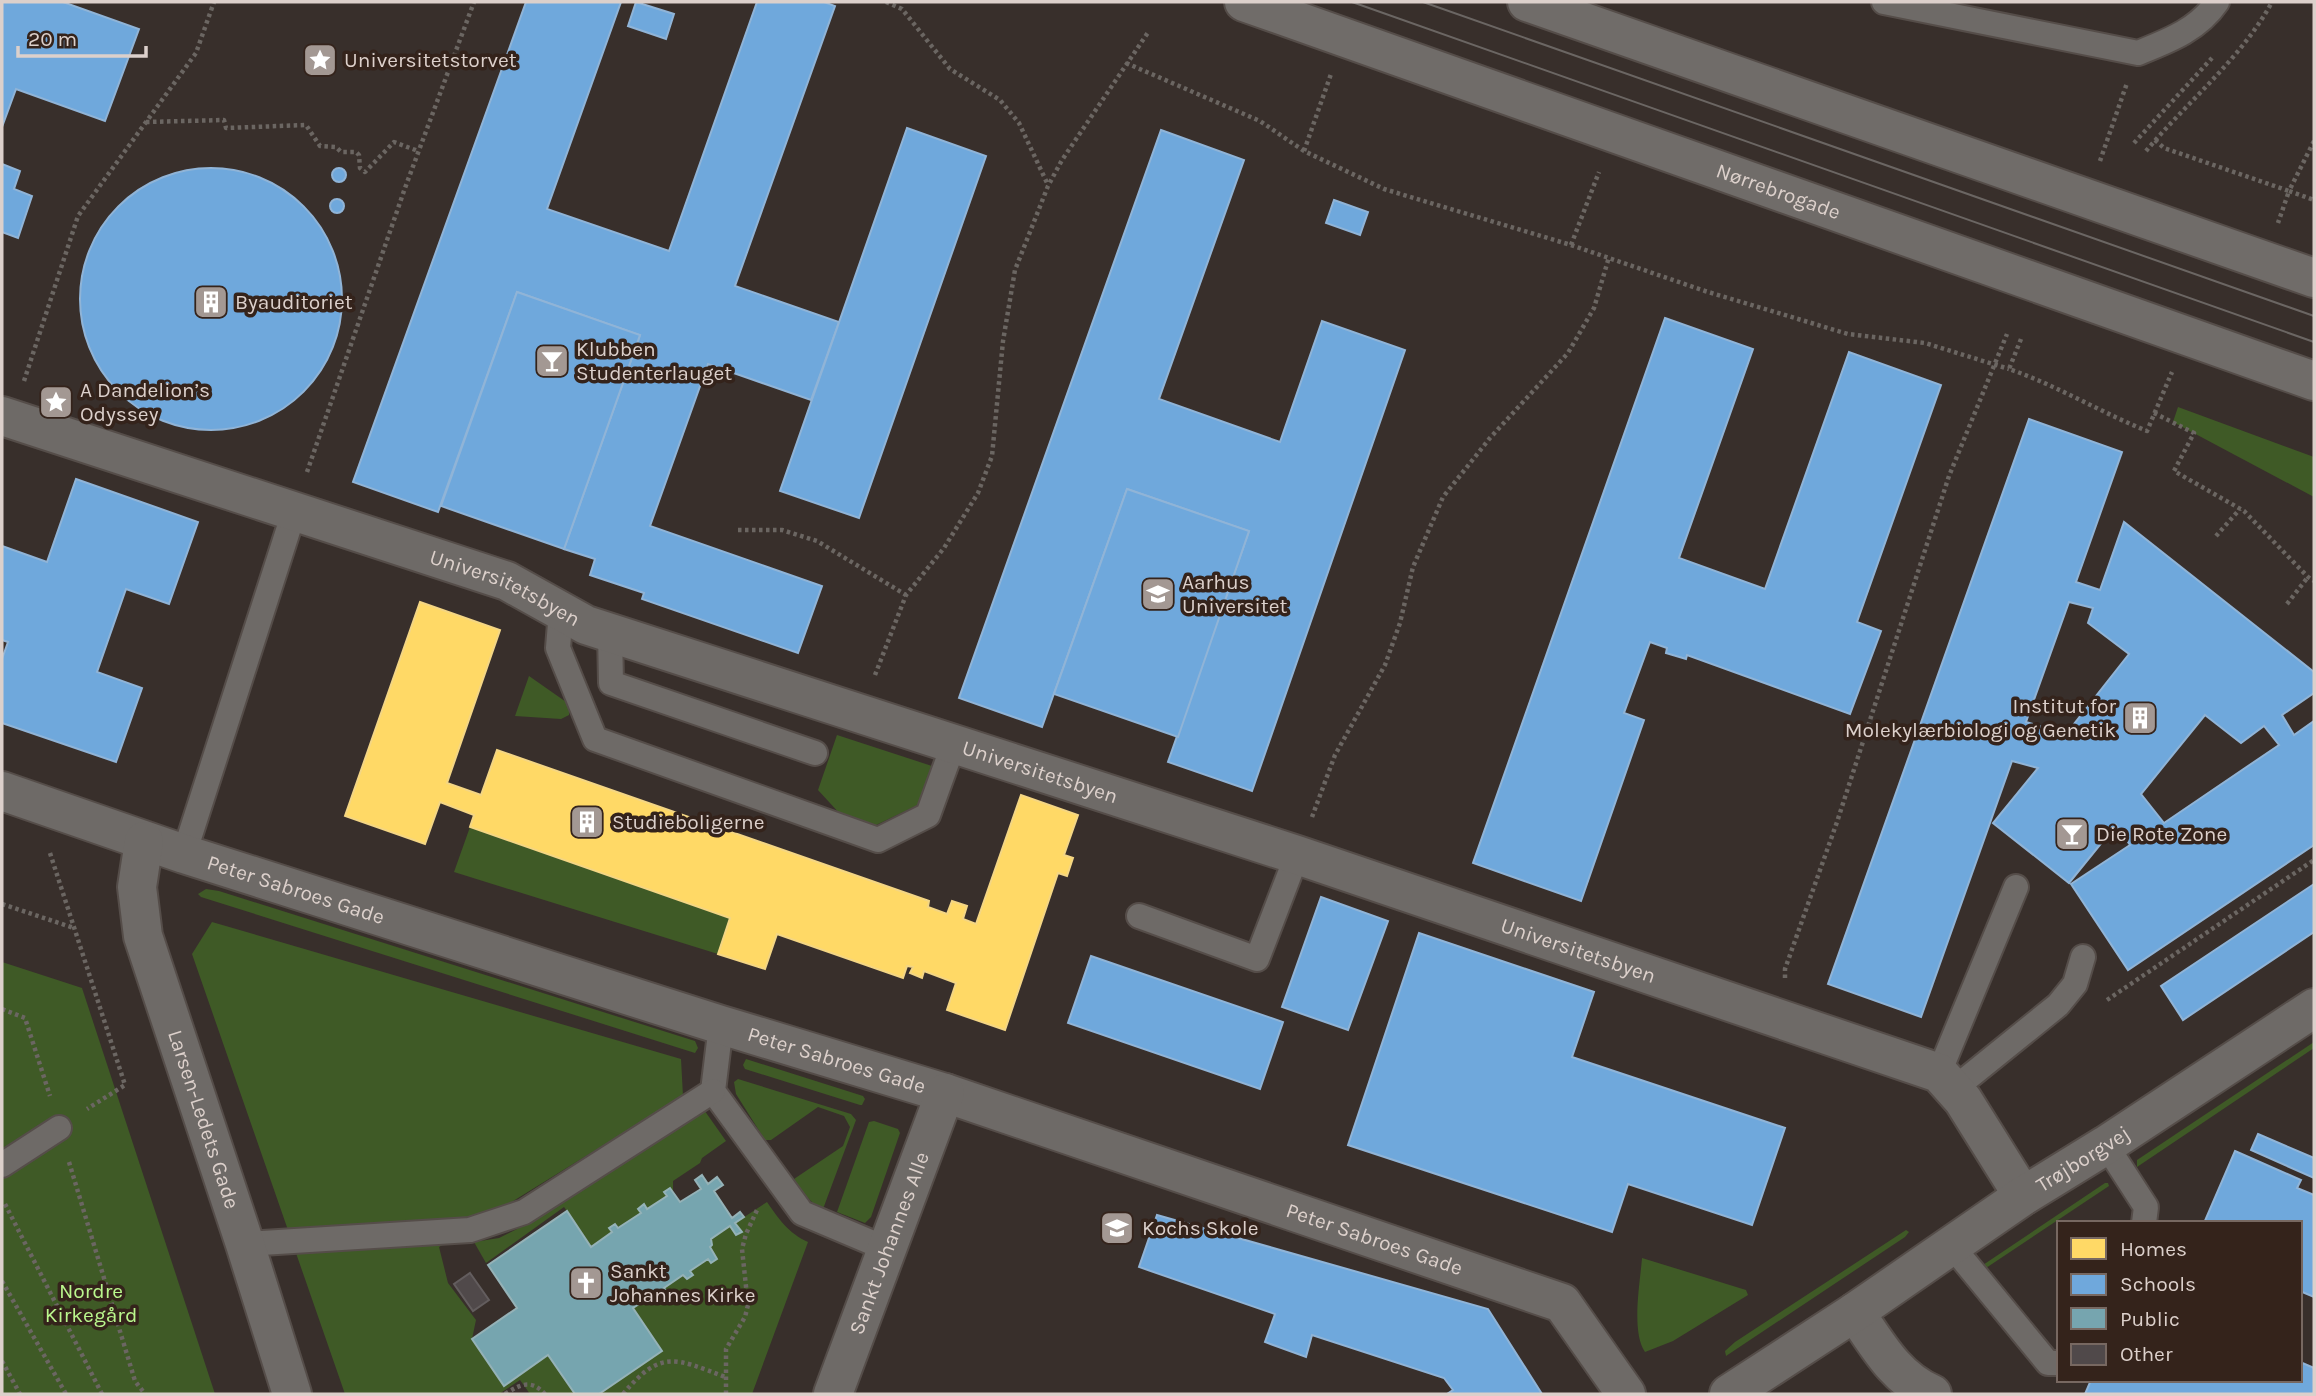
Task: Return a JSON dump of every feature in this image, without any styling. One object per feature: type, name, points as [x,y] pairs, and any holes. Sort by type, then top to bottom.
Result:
[{"type":"main road","name":"Nørrebrogade","points":[[1244,2],[2314,380]]},
{"type":"main road","points":[[1527,2],[2314,278]]},
{"type":"street","name":"Universitetsbyen","points":[[7,418],[506,581],[586,625],[1297,855],[1946,1081]]},
{"type":"street","name":"Peter Sabroes Gade","points":[[18,796],[184,854],[721,1025],[945,1093],[1562,1303],[1626,1394]]},
{"type":"street","name":"Larsen-Ledets Gade","points":[[144,841],[136,887],[143,936],[292,1394]]},
{"type":"street","name":"Trøjborgvej","points":[[1729,1394],[1855,1312],[2023,1196],[2106,1145],[2314,1008]]},
{"type":"street","points":[[1946,1081],[1963,1100],[2023,1196]]},
{"type":"street","name":"Sankt Johannes Alle","points":[[833,1394],[945,1093]]},
{"type":"street","points":[[1855,1312],[1893,1366],[1912,1384],[1932,1394]]},
{"type":"lane","points":[[1884,2],[2138,53],[2176,38],[2193,27],[2217,2]]},
{"type":"lane","points":[[184,854],[293,512]]},
{"type":"lane","points":[[561,611],[558,649],[594,739],[878,839],[928,815],[954,743]]},
{"type":"lane","points":[[610,632],[611,683],[815,753]]},
{"type":"lane","points":[[1139,916],[1257,959],[1297,855]]},
{"type":"lane","points":[[1946,1081],[2016,887]]},
{"type":"lane","points":[[1946,1081],[2058,1005],[2075,984],[2083,957]]},
{"type":"lane","points":[[721,1025],[713,1091],[777,1180],[802,1213],[887,1248]]},
{"type":"lane","points":[[245,1244],[470,1230],[503,1220],[524,1212],[713,1091]]},
{"type":"lane","points":[[2,1165],[59,1128]]},
{"type":"lane","points":[[2106,1145],[2146,1207],[2144,1221]]},
{"type":"lane","points":[[1951,1245],[2048,1363],[2057,1363]]},
{"type":"path","points":[[7,418],[78,216],[197,53],[214,2]]},
{"type":"path","points":[[293,512],[418,151],[474,2]]},
{"type":"path","points":[[886,2],[902,9],[950,69],[1000,100],[1019,123],[1048,186]]},
{"type":"path","points":[[2146,151],[2222,69],[2264,17],[2272,2]]},
{"type":"path","points":[[860,713],[906,595],[944,548],[978,493],[992,456],[1003,341],[1015,270],[1048,186],[1062,160],[1149,31]]},
{"type":"path","points":[[1304,151],[1344,37]]},
{"type":"path","points":[[2087,198],[2138,53]]},
{"type":"path","points":[[2134,143],[2214,55]]},
{"type":"path","points":[[1126,63],[1259,121],[1304,151],[1384,189],[1572,245],[1704,291],[1848,334],[1925,343],[2009,369],[2147,431],[2188,335]]},
{"type":"path","points":[[145,122],[223,120],[226,128],[306,125],[320,146],[336,147],[341,152],[356,152],[359,155],[360,168],[365,172],[394,142],[418,151]]},
{"type":"path","points":[[1572,245],[1614,132]]},
{"type":"path","points":[[2155,140],[2164,148],[2314,200]]},
{"type":"path","points":[[2289,191],[2314,141]]},
{"type":"path","points":[[1297,855],[1335,755],[1385,665],[1413,567],[1443,497],[1490,438],[1568,353],[1594,308],[1609,257]]},
{"type":"path","points":[[1785,982],[1785,969],[1837,822],[1949,476],[2007,334]]},
{"type":"path","points":[[2009,369],[2021,339]]},
{"type":"path","points":[[2154,413],[2194,433],[2174,471],[2240,509],[2314,581]]},
{"type":"path","points":[[2216,536],[2240,509]]},
{"type":"path","points":[[738,530],[782,530],[817,541],[906,595]]},
{"type":"path","points":[[2287,604],[2308,577]]},
{"type":"path","points":[[18,796],[75,929],[125,1084],[59,1128]]},
{"type":"path","points":[[2098,1006],[2314,860]]},
{"type":"path","points":[[2,904],[75,929]]},
{"type":"path","points":[[2,1009],[25,1017],[135,1381],[144,1394]]},
{"type":"path","points":[[726,1394],[726,1349],[745,1317],[748,1305],[742,1261],[746,1234],[777,1180]]},
{"type":"path","points":[[5,1204],[102,1394]]},
{"type":"path","points":[[2,1280],[66,1394]]},
{"type":"path","points":[[623,1394],[654,1364],[670,1360],[725,1377]]},
{"type":"path","points":[[2,1361],[20,1394]]},
{"type":"path","points":[[505,1394],[518,1385],[528,1383],[537,1386],[545,1394]]},
{"type":"green space","points":[[2178,407],[2314,457],[2314,497],[2173,422]]},
{"type":"green space","points":[[529,676],[569,704],[569,715],[561,719],[515,716]]},
{"type":"green space","points":[[837,735],[935,767],[920,804],[872,827],[841,815],[818,790]]},
{"type":"green space","points":[[470,827],[730,918],[718,954],[454,872]]},
{"type":"green space","points":[[206,889],[695,1041],[698,1048],[695,1053],[198,894]]},
{"type":"green space","points":[[212,922],[681,1059],[683,1096],[439,1247],[448,1283],[476,1320],[472,1339],[504,1386],[548,1355],[565,1354],[593,1394],[530,1394],[520,1380],[499,1394],[345,1394],[192,954]]},
{"type":"green space","name":"Nordre Kirkegård","points":[[2,962],[82,988],[215,1394],[2,1394]]},
{"type":"green space","points":[[2314,1042],[2314,1048],[2137,1167],[2137,1160]]},
{"type":"green space","points":[[746,1059],[863,1096],[865,1099],[860,1105],[745,1069],[743,1065]]},
{"type":"green space","points":[[738,1079],[851,1114],[856,1120],[823,1209],[810,1200],[794,1179],[843,1146],[850,1127],[844,1116],[818,1107],[771,1140],[765,1140],[736,1094],[734,1082]]},
{"type":"green space","points":[[702,1107],[726,1141],[673,1181],[673,1192],[591,1247],[564,1207],[486,1263],[474,1242],[499,1238],[517,1229]]},
{"type":"green space","points":[[874,1121],[898,1129],[900,1133],[871,1217],[865,1223],[837,1212],[869,1122]]},
{"type":"green space","points":[[2105,1183],[2109,1186],[1983,1270],[1980,1267]]},
{"type":"green space","points":[[767,1202],[789,1230],[808,1242],[752,1394],[599,1394],[662,1351],[633,1308],[714,1254],[710,1247],[711,1239]]},
{"type":"green space","points":[[1906,1230],[1909,1232],[1905,1237],[1726,1356],[1725,1351],[1735,1342]]},
{"type":"green space","points":[[1642,1258],[1746,1290],[1748,1295],[1673,1341],[1645,1352],[1637,1320]]},
{"type":"building: Homes","name":"Studieboligerne","points":[[420,602],[500,630],[447,783],[481,795],[497,750],[929,901],[928,907],[947,914],[952,901],[967,906],[963,919],[976,924],[1021,795],[1078,815],[1064,855],[1073,858],[1067,876],[1058,873],[1005,1030],[947,1010],[956,983],[924,971],[922,978],[910,973],[913,967],[907,966],[903,978],[777,934],[765,969],[718,954],[730,918],[470,827],[474,815],[440,802],[425,844],[345,816]]},
{"type":"building: Schools","points":[[2,2],[63,2],[139,29],[105,121],[16,89],[2,127]]},
{"type":"building: Schools","points":[[526,2],[621,2],[547,209],[669,251],[757,2],[824,2],[835,6],[735,286],[839,322],[811,400],[708,364],[650,526],[822,586],[798,653],[642,599],[644,593],[590,575],[595,559],[564,549],[640,335],[517,292],[438,512],[353,482]]},
{"type":"building: Schools","points":[[636,2],[674,14],[666,39],[628,26]]},
{"type":"building: Schools","points":[[907,128],[986,156],[859,518],[780,491]]},
{"type":"building: Schools","points":[[1161,130],[1244,160],[1159,399],[1280,442],[1322,321],[1405,350],[1252,791],[1168,762],[1249,531],[1127,489],[1042,727],[959,698]]},
{"type":"building: Schools","points":[[2,164],[20,171],[14,189],[32,196],[18,238],[2,232]]},
{"type":"building: Schools","name":"Byauditoriet","points":[[211,168],[237,171],[261,178],[284,190],[304,206],[320,226],[332,249],[339,273],[342,299],[339,325],[332,349],[320,372],[304,392],[284,408],[261,420],[237,427],[211,430],[185,427],[161,420],[138,408],[118,392],[102,372],[90,349],[83,325],[80,299],[83,273],[90,249],[102,226],[118,206],[138,190],[161,178],[185,171]]},
{"type":"building: Schools","points":[[336,168],[342,168],[346,175],[342,182],[336,182],[332,178],[332,172]]},
{"type":"building: Schools","points":[[334,199],[340,199],[344,206],[340,213],[334,213],[330,209],[330,203]]},
{"type":"building: Schools","points":[[1334,200],[1368,212],[1360,235],[1326,223]]},
{"type":"building: Schools","points":[[517,292],[640,335],[564,549],[441,506]]},
{"type":"building: Schools","points":[[1665,318],[1753,349],[1679,558],[1765,589],[1849,352],[1941,385],[1857,622],[1881,631],[1850,714],[1687,655],[1686,659],[1666,653],[1667,648],[1650,642],[1624,713],[1644,720],[1581,901],[1473,863]]},
{"type":"building: Schools","name":"Institut for Molekylærbiologi og Genetik","points":[[2029,419],[2122,452],[2076,582],[2100,590],[2124,522],[2314,672],[2314,693],[2282,715],[2294,735],[2314,721],[2314,845],[2128,970],[2071,884],[2130,845],[2116,825],[2069,883],[1993,823],[2038,768],[2012,761],[1921,1017],[1828,984]],"holes":[[[2069,602],[2093,608],[2088,623],[2129,654],[2066,734],[2026,722]],[[2205,715],[2241,743],[2264,726],[2279,745],[2164,823],[2141,794]]]},
{"type":"building: Schools","points":[[76,479],[198,522],[169,604],[126,589],[97,672],[142,688],[116,762],[2,723],[2,659],[8,642],[2,640],[2,546],[47,562]]},
{"type":"building: Schools","points":[[1127,489],[1249,531],[1178,737],[1054,694]]},
{"type":"building: Schools","points":[[2314,884],[2314,932],[2183,1020],[2161,986]]},
{"type":"building: Schools","points":[[1321,897],[1388,921],[1348,1030],[1282,1007]]},
{"type":"building: Schools","points":[[1419,933],[1594,992],[1572,1057],[1785,1128],[1752,1225],[1628,1184],[1612,1232],[1348,1145]]},
{"type":"building: Schools","points":[[1091,956],[1283,1022],[1260,1089],[1068,1023]]},
{"type":"building: Schools","points":[[2258,1134],[2314,1158],[2314,1178],[2251,1150]]},
{"type":"building: Schools","points":[[2235,1151],[2301,1180],[2297,1188],[2314,1195],[2314,1297],[2302,1292],[2302,1221],[2205,1221]]},
{"type":"building: Schools","points":[[1157,1215],[1488,1309],[1542,1394],[1447,1394],[1453,1390],[1444,1378],[1312,1335],[1306,1357],[1265,1342],[1275,1314],[1139,1267]]},
{"type":"building: Schools","points":[[2302,1363],[2314,1368],[2314,1394],[2085,1394],[2090,1382],[2302,1382]]},
{"type":"building: Public","name":"Sankt Johannes Kirke","points":[[702,1175],[708,1184],[717,1177],[723,1185],[714,1191],[732,1218],[740,1212],[744,1217],[735,1223],[742,1232],[736,1235],[730,1226],[711,1239],[710,1247],[717,1259],[711,1263],[708,1259],[690,1271],[693,1275],[687,1279],[683,1275],[664,1288],[667,1292],[661,1296],[658,1292],[633,1308],[662,1351],[599,1394],[575,1394],[548,1355],[504,1386],[472,1339],[517,1308],[488,1265],[567,1211],[591,1247],[612,1232],[609,1228],[615,1224],[618,1228],[641,1213],[638,1209],[644,1204],[647,1209],[667,1196],[664,1192],[670,1188],[680,1202],[701,1189],[695,1180]]},
{"type":"building: Other","points":[[470,1273],[489,1300],[473,1311],[454,1284]]},
{"type":"tram line","points":[[1352,2],[2314,342]]},
{"type":"tram line","points":[[1423,2],[2314,316]]},
{"type":"place","name":"Universitetstorvet","points":[[320,60]]},
{"type":"place","name":"Byauditoriet","points":[[211,302]]},
{"type":"place","name":"Klubben Studenterlauget","points":[[552,361]]},
{"type":"place","name":"A Dandelion’s Odyssey","points":[[56,402]]},
{"type":"place","name":"Aarhus Universitet","points":[[1158,594]]},
{"type":"place","name":"Institut for Molekylærbiologi og Genetik","points":[[2140,718]]},
{"type":"place","name":"Studieboligerne","points":[[587,822]]},
{"type":"place","name":"Die Rote Zone","points":[[2072,834]]},
{"type":"place","name":"Kochs Skole","points":[[1117,1228]]},
{"type":"place","name":"Sankt Johannes Kirke","points":[[586,1283]]}]
